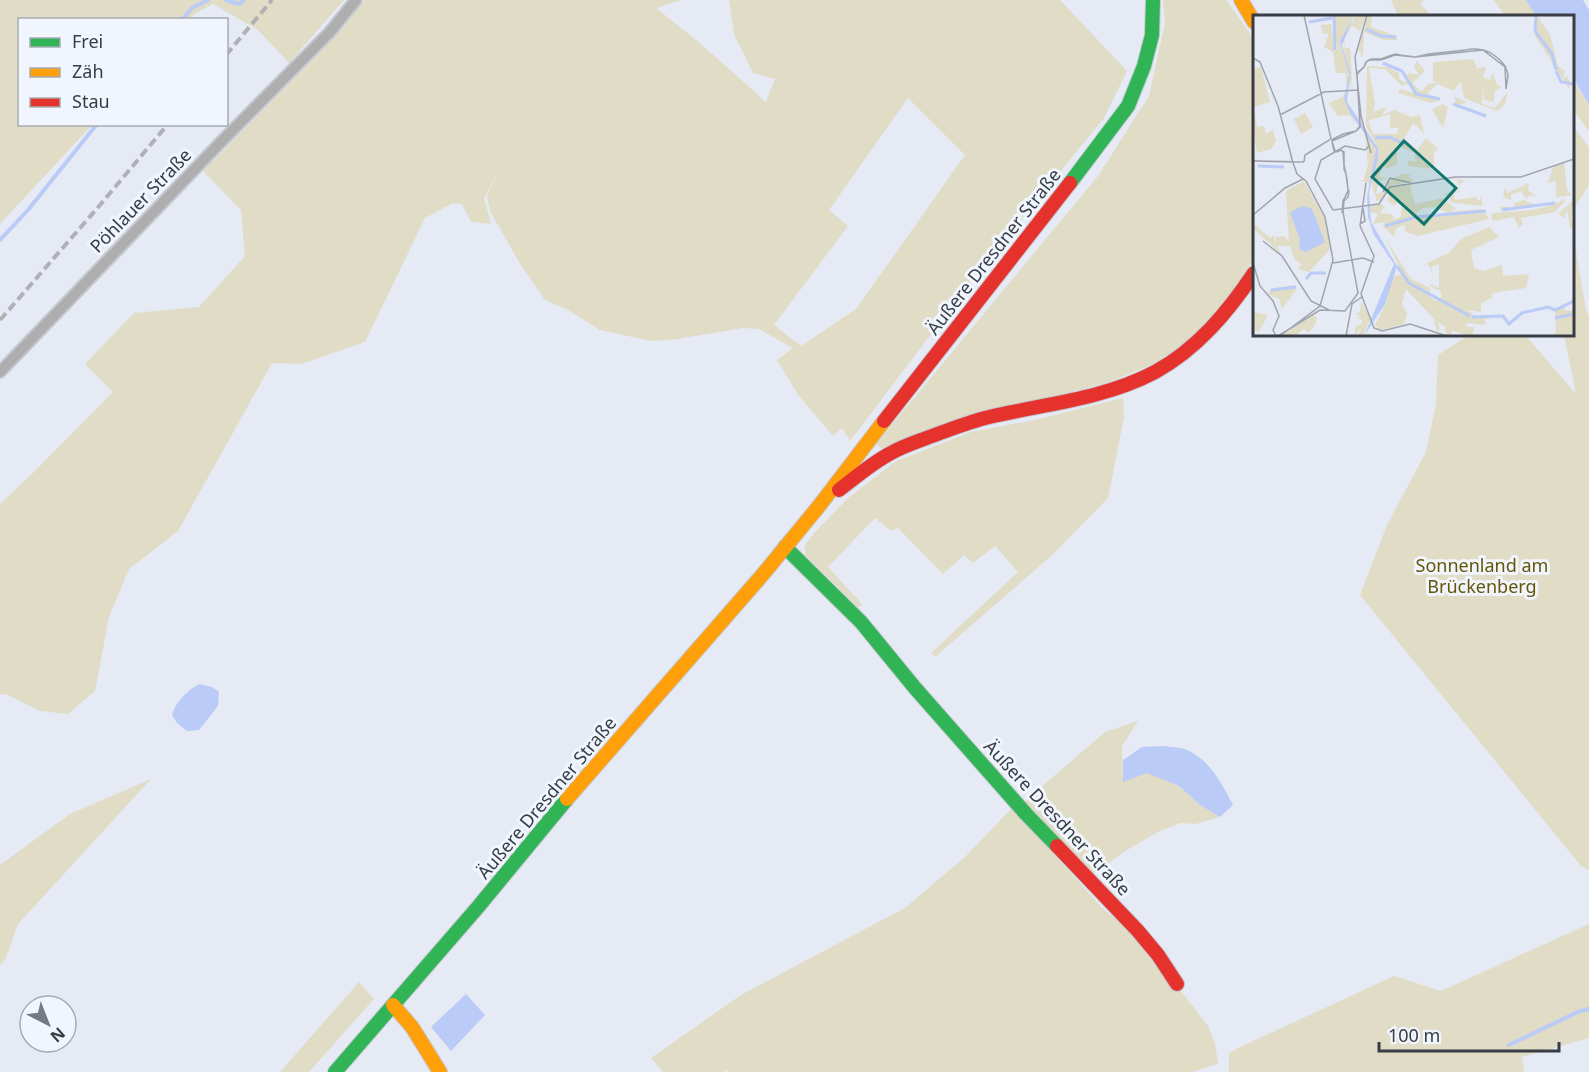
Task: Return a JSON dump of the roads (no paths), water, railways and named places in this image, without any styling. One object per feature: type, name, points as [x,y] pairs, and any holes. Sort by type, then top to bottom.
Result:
[{"type":"main road","name":"Äußere Dresdner Straße","points":[[335,1072],[819,506],[1046,214],[1128,106],[1144,66],[1152,35],[1153,0]]},
{"type":"main road","points":[[1241,0],[1253,20]]},
{"type":"main road","name":"Äußere Dresdner Straße","points":[[819,506],[887,455],[904,447],[964,424],[1079,399],[1140,380],[1192,346],[1217,323],[1253,275]]},
{"type":"main road","points":[[868,441],[874,452],[887,455]]},
{"type":"main road","name":"Äußere Dresdner Straße","points":[[785,547],[861,622],[915,688],[1026,814],[1138,931],[1158,955],[1177,984]]},
{"type":"main road","points":[[393,1005],[412,1027],[440,1072]]},
{"type":"street","name":"Pöhlauer Straße","points":[[0,372],[329,33],[356,0]]},
{"type":"water","points":[[1526,0],[1583,0],[1589,10],[1589,105],[1574,80],[1574,15],[1535,15]]},
{"type":"water","points":[[199,684],[212,687],[219,692],[218,706],[199,730],[187,731],[177,723],[172,715],[182,697]]},
{"type":"water","points":[[1163,746],[1184,749],[1195,754],[1209,766],[1233,805],[1220,817],[1200,805],[1179,786],[1147,773],[1123,782],[1123,760],[1142,747]]},
{"type":"water","points":[[466,994],[485,1015],[451,1051],[431,1027]]},
{"type":"waterway","points":[[184,18],[192,8],[208,0]]},
{"type":"waterway","points":[[226,0],[239,4],[244,0]]},
{"type":"waterway","points":[[0,240],[28,210],[95,126]]},
{"type":"waterway","points":[[1509,1045],[1580,1011],[1589,1009]]},
{"type":"railway","points":[[228,53],[272,0]]},
{"type":"railway","points":[[0,320],[166,126]]},
{"type":"park label","name":"Sonnenland am Brückenberg","points":[[1482,576]]}]
